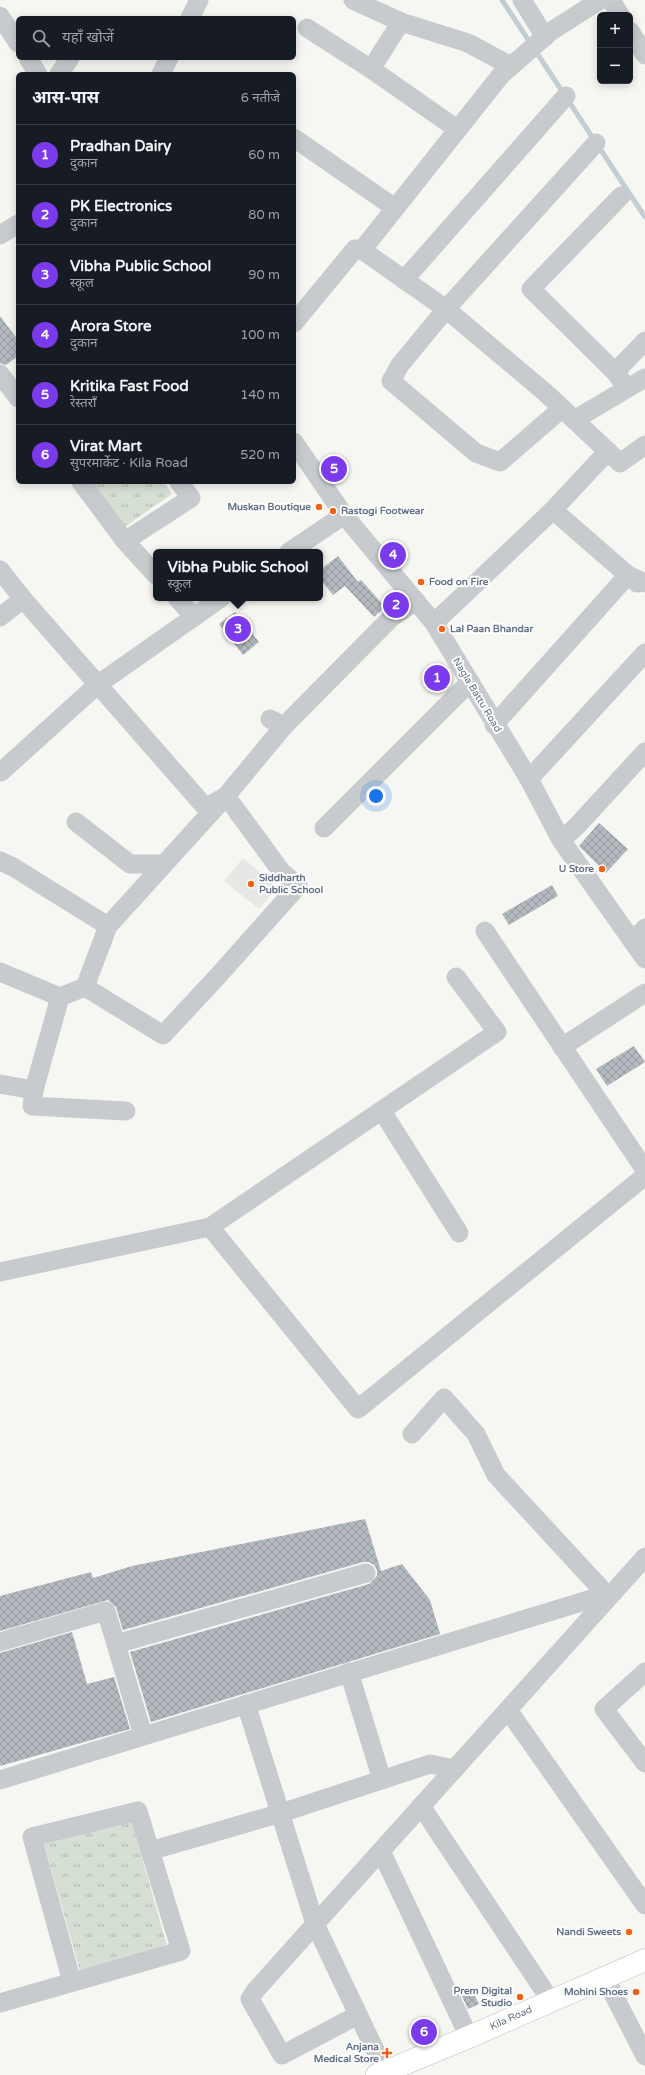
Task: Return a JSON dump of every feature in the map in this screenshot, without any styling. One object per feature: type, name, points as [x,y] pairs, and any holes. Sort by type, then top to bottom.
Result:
[{"type":"main road","name":"Kila Road","points":[[381,2073],[469,2037],[645,1960]]},
{"type":"street","points":[[191,16],[199,0]]},
{"type":"street","points":[[353,0],[401,22],[468,43],[515,63]]},
{"type":"street","points":[[522,0],[543,38]]},
{"type":"street","points":[[362,250],[501,75],[543,38],[600,0]]},
{"type":"street","points":[[611,0],[618,12]]},
{"type":"street","points":[[0,16],[16,40]]},
{"type":"street","points":[[371,69],[401,22]]},
{"type":"street","points":[[307,28],[371,69],[457,129]]},
{"type":"street","points":[[633,36],[645,55]]},
{"type":"street","points":[[29,60],[37,72]]},
{"type":"street","points":[[60,72],[69,60]]},
{"type":"street","points":[[162,72],[168,60]]},
{"type":"street","points":[[404,280],[566,96]]},
{"type":"street","points":[[296,139],[395,208]]},
{"type":"street","points":[[596,143],[446,309],[400,365],[391,381],[476,453],[500,462],[558,411],[567,413],[628,388],[645,378]]},
{"type":"street","points":[[621,196],[531,289],[615,372],[628,388]]},
{"type":"street","points":[[0,235],[16,225]]},
{"type":"street","points":[[296,321],[355,249],[362,250],[446,309],[567,413],[620,463],[645,445]]},
{"type":"street","points":[[615,372],[645,341]]},
{"type":"street","points":[[8,377],[16,394]]},
{"type":"street","name":"Nagla Battu Road","points":[[296,445],[344,515],[434,623],[494,725],[529,779],[561,840],[608,904],[645,959]]},
{"type":"street","points":[[434,623],[553,510],[608,451]]},
{"type":"street","points":[[82,484],[125,541],[153,572]]},
{"type":"street","points":[[125,541],[191,498],[180,484]]},
{"type":"street","points":[[553,510],[645,590]]},
{"type":"street","points":[[293,549],[344,515]]},
{"type":"street","points":[[0,570],[97,685],[206,808],[226,796]]},
{"type":"street","points":[[628,575],[645,583]]},
{"type":"street","points":[[494,725],[628,575]]},
{"type":"street","points":[[0,617],[23,599]]},
{"type":"street","points":[[180,601],[194,617]]},
{"type":"street","points":[[1,772],[97,685],[217,601]]},
{"type":"street","points":[[0,972],[60,997],[85,986],[108,926],[226,796],[277,723],[392,617],[416,601]]},
{"type":"street","points":[[529,779],[645,653]]},
{"type":"street","points":[[324,828],[470,682]]},
{"type":"street","points":[[561,840],[575,828],[645,752]]},
{"type":"street","points":[[85,986],[163,1035],[217,978],[298,886],[281,871],[226,796]]},
{"type":"street","points":[[76,822],[130,864],[164,864]]},
{"type":"street","points":[[0,861],[13,867],[108,926]]},
{"type":"street","points":[[633,942],[645,928]]},
{"type":"street","points":[[485,931],[645,1170]]},
{"type":"street","points":[[0,1272],[210,1228],[497,1032],[456,977]]},
{"type":"street","points":[[562,1047],[645,993]]},
{"type":"street","points":[[60,997],[34,1090],[32,1106],[126,1111]]},
{"type":"street","points":[[0,1084],[34,1090]]},
{"type":"street","points":[[382,1111],[460,1232]]},
{"type":"street","points":[[210,1228],[358,1409],[645,1176]]},
{"type":"street","points":[[412,1434],[444,1398],[476,1434],[496,1475],[610,1593]]},
{"type":"street","points":[[358,2015],[282,2055],[250,1999],[255,1990],[508,1710],[610,1593],[645,1558]]},
{"type":"street","points":[[116,1644],[366,1573]]},
{"type":"street","points":[[0,1780],[610,1593]]},
{"type":"street","points":[[0,1642],[106,1611],[143,1735]]},
{"type":"street","points":[[349,1672],[382,1780]]},
{"type":"street","points":[[645,1672],[604,1709],[645,1763]]},
{"type":"street","points":[[246,1704],[315,1924],[358,2015],[381,2073]]},
{"type":"street","points":[[508,1710],[645,1905]]},
{"type":"street","points":[[150,1851],[281,1812],[430,1764],[455,1769]]},
{"type":"street","points":[[421,1806],[551,2001]]},
{"type":"street","points":[[0,2003],[181,1951],[138,1811],[32,1837],[72,1982]]},
{"type":"street","points":[[381,1851],[469,2037]]},
{"type":"street","points":[[605,1978],[645,2056]]},
{"type":"shaded area","name":"Siddharth Public School","points":[[243,858],[278,887],[259,909],[224,881]]},
{"type":"green space","points":[[92,484],[165,484],[172,494],[123,528]]},
{"type":"green space","points":[[131,1819],[167,1946],[80,1971],[44,1844]]},
{"type":"building","points":[[0,316],[16,337],[16,358],[6,365],[0,363]]},
{"type":"building","points":[[338,556],[358,582],[361,580],[385,607],[374,617],[345,586],[333,595],[323,583],[323,568]]},
{"type":"building","points":[[235,612],[259,642],[243,655],[219,624]]},
{"type":"building","points":[[599,823],[628,849],[606,873],[579,846]]},
{"type":"building","points":[[552,885],[558,896],[509,925],[502,914]]},
{"type":"building","points":[[634,1046],[645,1062],[607,1086],[596,1069]]},
{"type":"building","points":[[365,1519],[381,1571],[402,1564],[430,1600],[440,1634],[151,1722],[130,1652],[369,1584],[377,1576],[377,1570],[374,1565],[369,1562],[363,1562],[123,1630],[116,1607],[108,1600],[0,1631],[0,1596],[91,1572],[93,1578],[132,1566]]},
{"type":"building","points":[[72,1632],[87,1684],[114,1677],[130,1729],[0,1766],[0,1653]]},
{"type":"building","points":[[471,1988],[479,2004],[468,2009],[461,1994]]},
{"type":"waterway","points":[[502,0],[645,217]]},
{"type":"place","name":"Kritika Fast Food","points":[[334,469]]},
{"type":"place","name":"Muskan Boutique","points":[[319,507]]},
{"type":"place","name":"Rastogi Footwear","points":[[333,511]]},
{"type":"place","name":"Arora Store","points":[[393,555]]},
{"type":"place","name":"Food on Fire","points":[[421,582]]},
{"type":"place","name":"PK Electronics","points":[[396,605]]},
{"type":"place","name":"Vibha Public School","points":[[238,629]]},
{"type":"place","name":"Lal Paan Bhandar","points":[[442,629]]},
{"type":"place","name":"Pradhan Dairy","points":[[437,678]]},
{"type":"place","name":"U Store","points":[[602,869]]},
{"type":"place","name":"Siddharth Public School","points":[[251,884]]},
{"type":"place","name":"Nandi Sweets","points":[[629,1932]]},
{"type":"place","name":"Mohini Shoes","points":[[636,1992]]},
{"type":"place","name":"Prem Digital Studio","points":[[520,1997]]},
{"type":"place","name":"Virat Mart","points":[[424,2032]]},
{"type":"place","name":"Anjana Medical Store","points":[[387,2053]]}]
